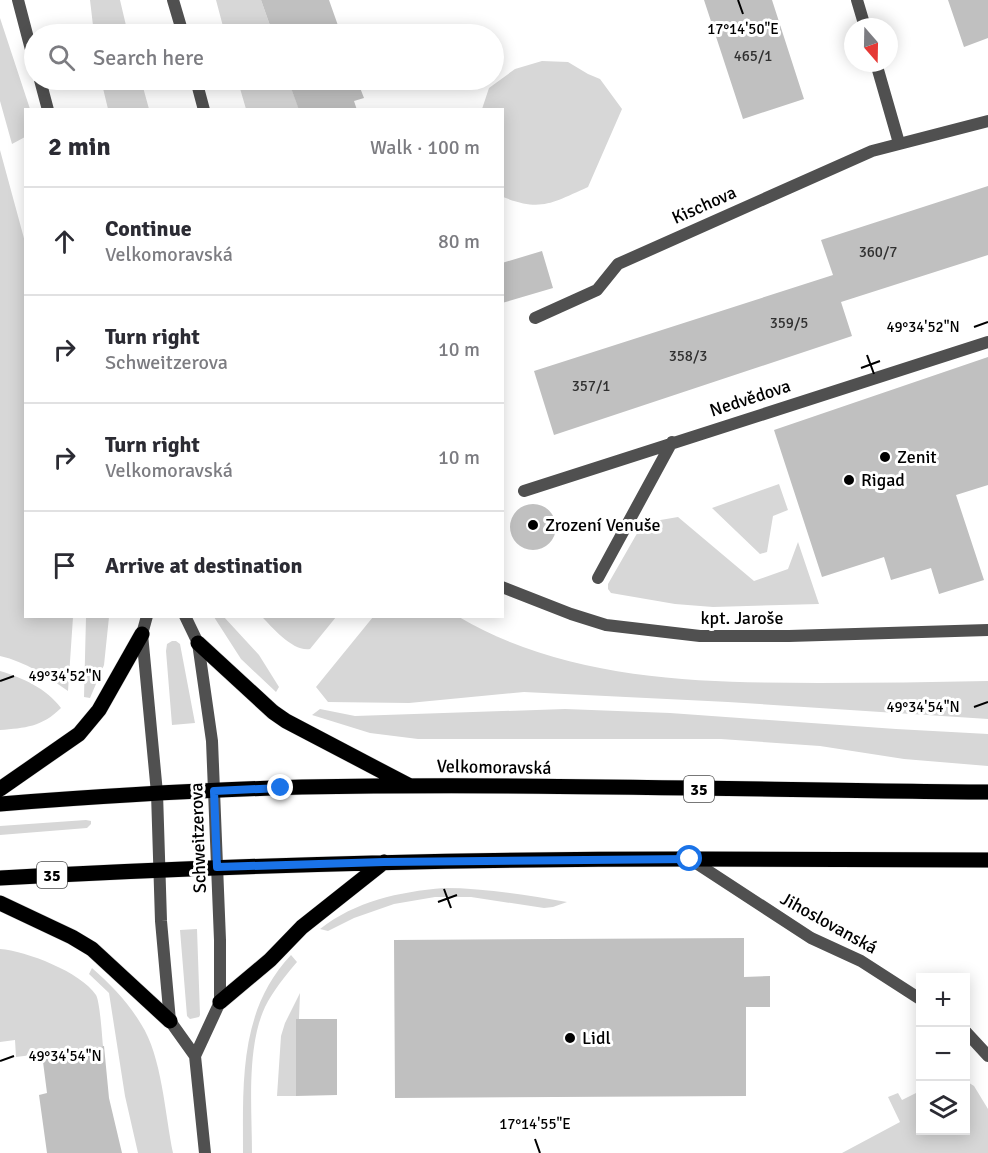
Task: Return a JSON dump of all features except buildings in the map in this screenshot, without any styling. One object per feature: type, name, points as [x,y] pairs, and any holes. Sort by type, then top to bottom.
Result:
[{"type":"main road","points":[[0,789],[79,734],[99,710],[142,634]]},
{"type":"main road","points":[[198,643],[279,716],[411,786]]},
{"type":"main road","name":"Velkomoravská","points":[[0,804],[157,793],[411,786],[988,792]]},
{"type":"main road","name":"35","points":[[0,878],[160,869],[384,862],[690,859],[988,860]]},
{"type":"main road","points":[[220,1002],[270,960],[302,927],[384,862]]},
{"type":"main road","points":[[0,903],[92,949],[170,1021]]},
{"type":"street","points":[[18,0],[24,24]]},
{"type":"street","points":[[173,0],[180,24]]},
{"type":"street","points":[[857,0],[862,18]]},
{"type":"street","points":[[879,72],[899,143]]},
{"type":"street","points":[[43,90],[47,108]]},
{"type":"street","points":[[199,90],[203,108]]},
{"type":"street","name":"Kischova","points":[[535,318],[597,290],[618,264],[872,150],[988,121]]},
{"type":"street","name":"Nedvědova","points":[[524,491],[988,342]]},
{"type":"street","points":[[598,578],[672,442]]},
{"type":"street","name":"kpt. Jaroše","points":[[504,588],[606,625],[700,636],[988,630]]},
{"type":"street","points":[[146,618],[142,634],[157,793],[161,921],[170,1021],[195,1056],[205,1153]]},
{"type":"street","name":"Schweitzerova","points":[[187,618],[198,643],[212,741],[220,1002],[195,1056]]},
{"type":"street","name":"Jihoslovanská","points":[[690,859],[811,938],[861,961],[916,996]]},
{"type":"street","points":[[970,1037],[988,1056]]},
{"type":"shaded area","points":[[90,0],[120,0],[126,24],[93,24]]},
{"type":"shaded area","points":[[216,0],[261,0],[269,24],[222,24]]},
{"type":"shaded area","points":[[0,18],[30,108],[24,108],[24,138],[12,144],[0,101]]},
{"type":"shaded area","points":[[542,61],[568,62],[600,79],[622,109],[588,187],[546,204],[527,204],[504,197],[504,108],[482,108],[488,90],[504,90],[504,77],[515,69]]},
{"type":"shaded area","points":[[103,90],[144,90],[149,108],[108,108]]},
{"type":"shaded area","points":[[240,90],[292,90],[299,108],[246,108]]},
{"type":"shaded area","points":[[0,150],[24,238],[24,618],[73,618],[68,691],[27,666],[0,656]]},
{"type":"shaded area","points":[[779,484],[788,510],[773,516],[767,552],[760,554],[712,508]]},
{"type":"shaded area","points":[[678,517],[754,581],[788,569],[798,542],[819,604],[713,607],[675,604],[611,593],[608,584],[643,523]]},
{"type":"shaded area","points":[[86,618],[109,618],[104,665],[90,698],[84,697]]},
{"type":"shaded area","points":[[215,618],[225,618],[259,655],[279,687],[276,692],[241,659]]},
{"type":"shaded area","points":[[263,618],[335,618],[310,649],[297,647]]},
{"type":"shaded area","points":[[372,618],[461,618],[500,638],[543,654],[588,666],[634,674],[680,679],[773,683],[988,681],[988,719],[728,702],[524,692],[409,703],[328,702],[316,687]]},
{"type":"shaded area","points":[[172,641],[180,644],[195,723],[172,725],[166,651],[167,644]]},
{"type":"shaded area","points":[[0,671],[34,685],[61,708],[40,723],[0,730]]},
{"type":"shaded area","points":[[320,709],[355,716],[565,709],[670,713],[988,734],[988,766],[904,759],[820,746],[721,739],[418,739],[370,733],[312,715]]},
{"type":"shaded area","points":[[91,821],[87,828],[0,835],[0,826]]},
{"type":"shaded area","points":[[444,888],[521,894],[567,902],[544,908],[471,897],[435,897],[394,904],[354,918],[328,931],[320,929],[348,911],[378,900],[410,892]]},
{"type":"shaded area","points":[[197,929],[200,1015],[190,1019],[187,1016],[180,930]]},
{"type":"shaded area","points":[[0,949],[38,958],[66,971],[89,987],[97,999],[103,1046],[16,1057],[15,1040],[0,1042]]},
{"type":"shaded area","points":[[291,955],[297,962],[272,995],[259,1023],[251,1079],[252,1153],[243,1153],[244,1074],[253,1023],[274,976]]},
{"type":"shaded area","points":[[92,968],[125,1001],[148,1037],[162,1086],[173,1153],[138,1153],[125,1096],[109,993],[89,974]]},
{"type":"shaded area","points":[[300,993],[296,1096],[277,1096],[281,1036]]},
{"type":"shaded area","points":[[970,1084],[974,1086],[988,1109],[988,1153],[842,1153],[900,1122],[888,1097],[898,1093],[902,1100],[916,1093],[916,1135],[970,1135]]},
{"type":"place","name":"Zenit","points":[[885,457]]},
{"type":"place","name":"Rigad","points":[[849,480]]},
{"type":"place","name":"Zrození Venuše","points":[[533,525]]},
{"type":"place","name":"Lidl","points":[[570,1038]]},
{"type":"route","points":[[281,788],[214,791],[217,867],[384,862],[690,859]]}]
